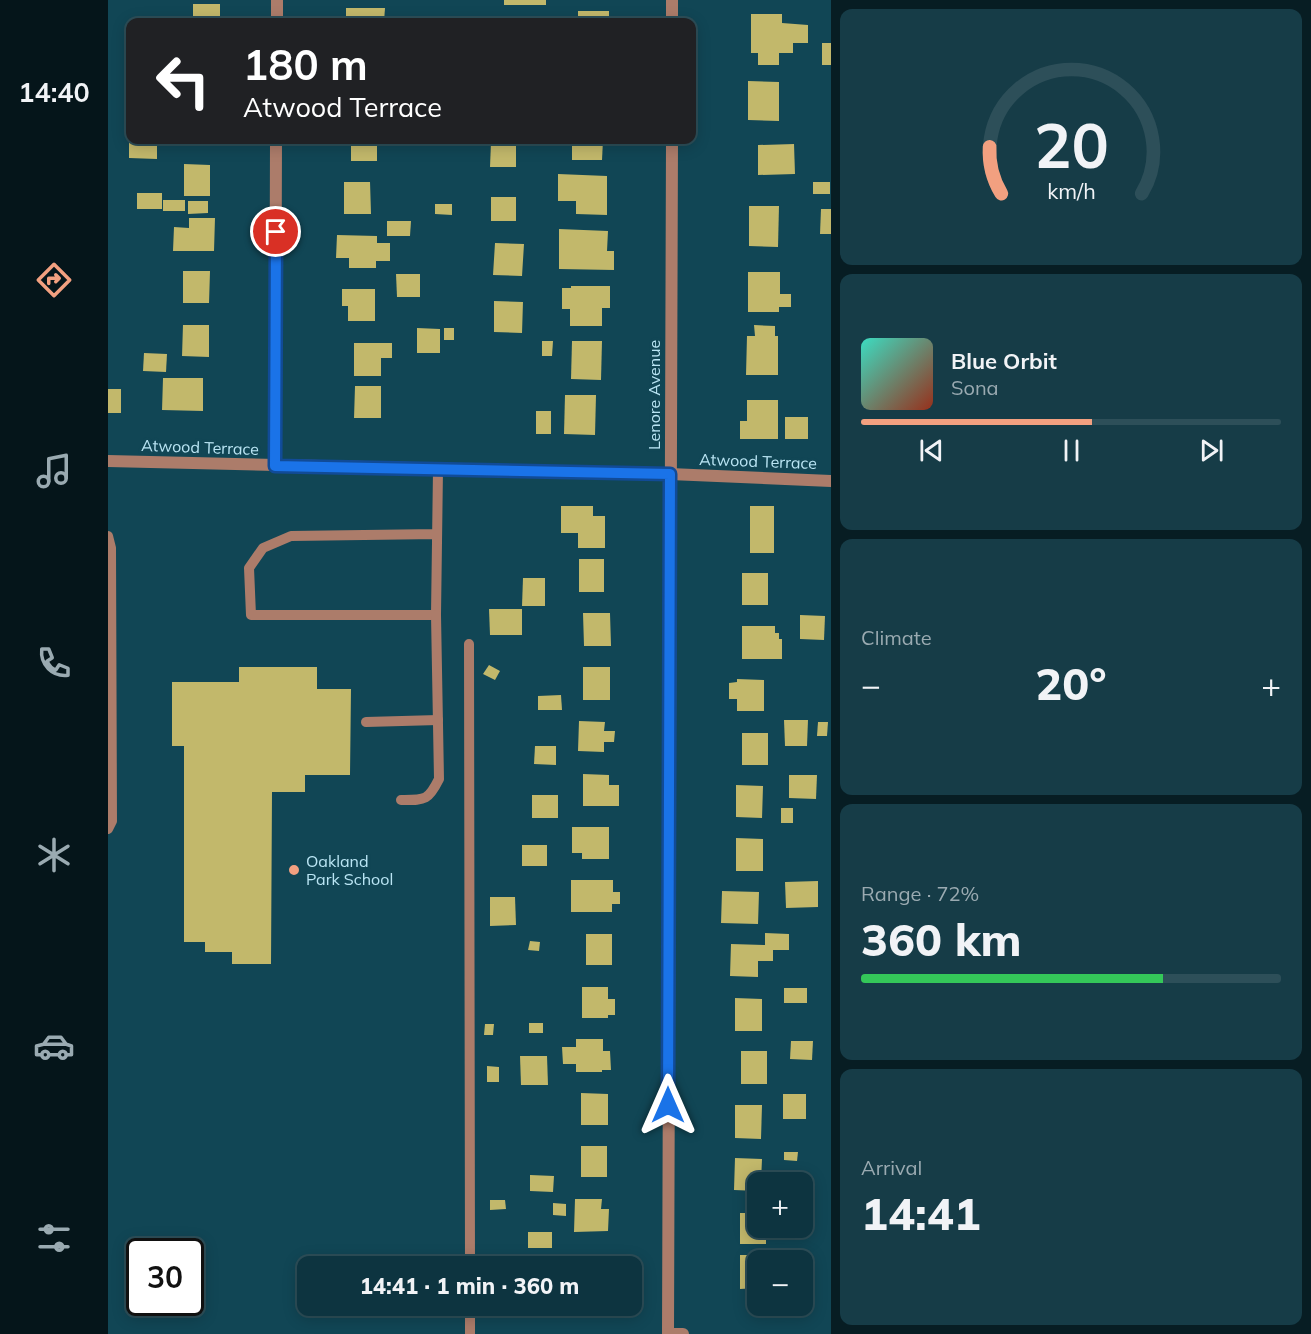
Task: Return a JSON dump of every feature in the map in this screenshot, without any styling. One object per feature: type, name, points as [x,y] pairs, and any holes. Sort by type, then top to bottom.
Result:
[{"type":"street","points":[[277,0],[277,18]]},
{"type":"street","points":[[672,0],[672,18]]},
{"type":"street","points":[[275,466],[276,144]]},
{"type":"street","name":"Lenore Avenue","points":[[668,1334],[672,144]]},
{"type":"street","name":"Atwood Terrace","points":[[108,461],[670,474],[831,481]]},
{"type":"street","points":[[668,1334],[683,1334]]},
{"type":"lane","points":[[401,800],[422,800],[431,795],[439,779],[436,615],[438,470]]},
{"type":"lane","points":[[436,615],[251,615],[249,568],[263,548],[291,536],[437,534]]},
{"type":"lane","points":[[108,536],[111,548],[112,821],[108,829]]},
{"type":"lane","points":[[469,644],[470,1256]]},
{"type":"lane","points":[[366,722],[438,720]]},
{"type":"lane","points":[[470,1316],[470,1334]]},
{"type":"building","points":[[504,0],[546,0],[546,5],[504,5]]},
{"type":"building","points":[[193,4],[220,4],[220,18],[184,18],[184,16],[193,16]]},
{"type":"building","points":[[346,8],[385,8],[384,18],[346,18]]},
{"type":"building","points":[[578,11],[609,11],[609,18],[578,18]]},
{"type":"building","points":[[751,14],[782,14],[782,23],[808,25],[808,43],[793,43],[793,53],[779,53],[779,65],[758,65],[758,53],[751,53]]},
{"type":"building","points":[[822,43],[831,43],[831,65],[822,65]]},
{"type":"building","points":[[748,81],[779,82],[779,121],[748,120]]},
{"type":"building","points":[[129,144],[157,144],[157,159],[129,158]]},
{"type":"building","points":[[351,144],[377,144],[377,161],[351,161]]},
{"type":"building","points":[[491,144],[516,144],[516,167],[490,167]]},
{"type":"building","points":[[572,144],[603,144],[602,160],[572,160]]},
{"type":"building","points":[[794,144],[795,174],[758,175],[758,145]]},
{"type":"building","points":[[184,164],[210,165],[210,196],[184,196]]},
{"type":"building","points":[[558,174],[607,176],[607,215],[576,214],[576,201],[558,201]]},
{"type":"building","points":[[344,182],[370,182],[371,214],[344,214]]},
{"type":"building","points":[[813,182],[830,182],[830,194],[813,194]]},
{"type":"building","points":[[137,193],[162,193],[162,209],[137,209]]},
{"type":"building","points":[[491,197],[516,197],[516,221],[491,221]]},
{"type":"building","points":[[163,200],[185,200],[185,211],[163,211]]},
{"type":"building","points":[[188,201],[208,201],[208,213],[188,214]]},
{"type":"building","points":[[435,204],[452,204],[452,215],[435,214]]},
{"type":"building","points":[[749,206],[779,206],[778,247],[749,246]]},
{"type":"building","points":[[821,209],[831,209],[831,234],[820,234]]},
{"type":"building","points":[[189,218],[215,218],[214,251],[173,251],[174,227],[189,228]]},
{"type":"building","points":[[387,221],[411,221],[410,236],[387,236]]},
{"type":"building","points":[[559,229],[608,231],[607,251],[614,251],[614,270],[559,269]]},
{"type":"building","points":[[337,235],[377,236],[377,243],[390,243],[390,261],[376,261],[376,268],[349,268],[349,258],[336,258]]},
{"type":"building","points":[[495,243],[524,244],[522,276],[493,275]]},
{"type":"building","points":[[183,271],[210,271],[209,303],[183,303]]},
{"type":"building","points":[[748,272],[780,272],[780,294],[791,294],[791,307],[779,307],[779,312],[748,312]]},
{"type":"building","points":[[396,274],[420,274],[420,297],[397,297]]},
{"type":"building","points":[[571,286],[610,286],[610,308],[602,308],[602,326],[570,326],[570,309],[562,309],[562,288],[571,288]]},
{"type":"building","points":[[342,289],[375,289],[375,321],[348,321],[348,306],[342,306]]},
{"type":"building","points":[[494,301],[523,302],[522,333],[494,332]]},
{"type":"building","points":[[183,325],[209,325],[209,357],[182,356]]},
{"type":"building","points":[[754,325],[775,326],[775,336],[778,336],[778,375],[746,375],[747,336],[755,336]]},
{"type":"building","points":[[417,328],[440,329],[440,353],[417,353]]},
{"type":"building","points":[[444,328],[454,328],[454,340],[444,340]]},
{"type":"building","points":[[542,341],[553,341],[552,356],[542,356]]},
{"type":"building","points":[[572,341],[602,341],[601,380],[571,379]]},
{"type":"building","points":[[354,343],[392,343],[392,358],[381,358],[381,376],[354,376]]},
{"type":"building","points":[[144,353],[167,354],[166,372],[143,371]]},
{"type":"building","points":[[163,378],[203,378],[203,411],[162,410]]},
{"type":"building","points":[[355,386],[381,386],[381,418],[354,418]]},
{"type":"building","points":[[108,389],[121,389],[121,413],[108,413]]},
{"type":"building","points":[[565,395],[596,395],[595,435],[564,434]]},
{"type":"building","points":[[747,400],[778,400],[778,439],[740,439],[740,421],[747,421]]},
{"type":"building","points":[[536,411],[551,411],[551,434],[536,434]]},
{"type":"building","points":[[785,417],[808,417],[808,439],[785,439]]},
{"type":"building","points":[[561,506],[593,506],[593,516],[605,516],[605,548],[578,548],[578,533],[561,533]]},
{"type":"building","points":[[750,506],[774,506],[774,553],[750,553]]},
{"type":"building","points":[[579,559],[604,559],[604,592],[579,592]]},
{"type":"building","points":[[742,573],[768,573],[768,605],[742,605]]},
{"type":"building","points":[[523,578],[545,578],[545,606],[522,606]]},
{"type":"building","points":[[489,609],[522,609],[522,635],[490,635]]},
{"type":"building","points":[[583,613],[610,613],[611,646],[584,646]]},
{"type":"building","points":[[800,615],[825,616],[824,640],[800,639]]},
{"type":"building","points":[[742,626],[775,626],[775,633],[779,633],[779,639],[782,639],[782,659],[742,659]]},
{"type":"building","points":[[489,665],[500,671],[495,680],[483,674]]},
{"type":"building","points":[[239,667],[317,667],[317,689],[351,689],[350,775],[305,775],[305,792],[272,792],[271,964],[232,964],[232,952],[205,952],[205,942],[184,942],[184,746],[172,746],[172,682],[239,682]]},
{"type":"building","points":[[583,667],[610,667],[610,700],[583,700]]},
{"type":"building","points":[[737,679],[764,680],[764,711],[737,711],[737,699],[729,699],[729,683],[737,682]]},
{"type":"building","points":[[561,695],[562,710],[538,710],[538,696]]},
{"type":"building","points":[[784,720],[808,720],[807,746],[785,746]]},
{"type":"building","points":[[579,721],[605,722],[604,731],[615,731],[614,742],[604,742],[604,752],[578,751]]},
{"type":"building","points":[[818,722],[828,722],[827,736],[817,736]]},
{"type":"building","points":[[742,733],[768,733],[768,765],[742,765]]},
{"type":"building","points":[[535,746],[556,746],[556,765],[534,764]]},
{"type":"building","points":[[583,774],[609,775],[609,785],[619,785],[619,806],[583,806]]},
{"type":"building","points":[[789,775],[817,775],[816,799],[789,798]]},
{"type":"building","points":[[736,785],[763,786],[762,818],[736,817]]},
{"type":"building","points":[[532,795],[558,795],[558,818],[532,818]]},
{"type":"building","points":[[781,808],[793,808],[793,823],[781,823]]},
{"type":"building","points":[[572,827],[609,827],[609,859],[582,859],[582,853],[572,853]]},
{"type":"building","points":[[736,838],[763,839],[763,871],[736,871]]},
{"type":"building","points":[[522,845],[547,845],[547,866],[522,866]]},
{"type":"building","points":[[571,880],[613,880],[613,892],[620,892],[620,904],[612,904],[612,912],[571,912]]},
{"type":"building","points":[[818,881],[818,907],[786,908],[785,882]]},
{"type":"building","points":[[722,891],[759,892],[758,924],[721,923]]},
{"type":"building","points":[[490,897],[515,897],[516,925],[490,926]]},
{"type":"building","points":[[765,933],[789,934],[789,950],[773,950],[773,961],[758,961],[758,977],[730,976],[731,944],[765,945]]},
{"type":"building","points":[[586,934],[612,934],[612,965],[586,965]]},
{"type":"building","points":[[530,941],[540,942],[539,951],[528,950]]},
{"type":"building","points":[[582,987],[608,987],[608,999],[615,999],[615,1015],[608,1015],[608,1018],[582,1018]]},
{"type":"building","points":[[784,988],[807,988],[807,1003],[784,1003]]},
{"type":"building","points":[[735,998],[762,999],[762,1031],[735,1031]]},
{"type":"building","points":[[529,1023],[543,1023],[543,1033],[529,1033]]},
{"type":"building","points":[[485,1024],[494,1024],[493,1035],[484,1035]]},
{"type":"building","points":[[576,1039],[603,1039],[603,1051],[610,1051],[611,1070],[576,1072],[576,1064],[563,1064],[562,1047],[576,1047]]},
{"type":"building","points":[[791,1041],[813,1041],[812,1060],[790,1059]]},
{"type":"building","points":[[741,1051],[767,1051],[767,1084],[741,1084]]},
{"type":"building","points":[[520,1056],[547,1056],[548,1085],[521,1085]]},
{"type":"building","points":[[487,1066],[499,1067],[499,1082],[487,1082]]},
{"type":"building","points":[[581,1093],[608,1094],[608,1125],[581,1125]]},
{"type":"building","points":[[783,1094],[806,1094],[806,1119],[783,1119]]},
{"type":"building","points":[[735,1105],[762,1105],[761,1139],[735,1138]]},
{"type":"building","points":[[581,1146],[607,1146],[607,1177],[581,1177]]},
{"type":"building","points":[[784,1152],[798,1152],[797,1161],[784,1160]]},
{"type":"building","points":[[735,1158],[762,1159],[761,1172],[747,1172],[747,1191],[734,1190]]},
{"type":"building","points":[[530,1175],[554,1176],[553,1192],[530,1191]]},
{"type":"building","points":[[575,1199],[602,1199],[601,1209],[609,1209],[608,1231],[574,1232]]},
{"type":"building","points":[[490,1200],[505,1200],[506,1209],[490,1210]]},
{"type":"building","points":[[553,1203],[566,1204],[566,1216],[553,1215]]},
{"type":"building","points":[[740,1213],[747,1213],[747,1238],[766,1238],[766,1244],[740,1244]]},
{"type":"building","points":[[528,1232],[552,1232],[552,1248],[528,1248]]},
{"type":"building","points":[[596,1254],[596,1256],[569,1256]]},
{"type":"building","points":[[740,1255],[747,1255],[747,1289],[740,1289]]},
{"type":"place","name":"Oakland Park School","points":[[294,870]]},
{"type":"route","points":[[276,232],[275,466],[670,474],[668,1105]]}]
